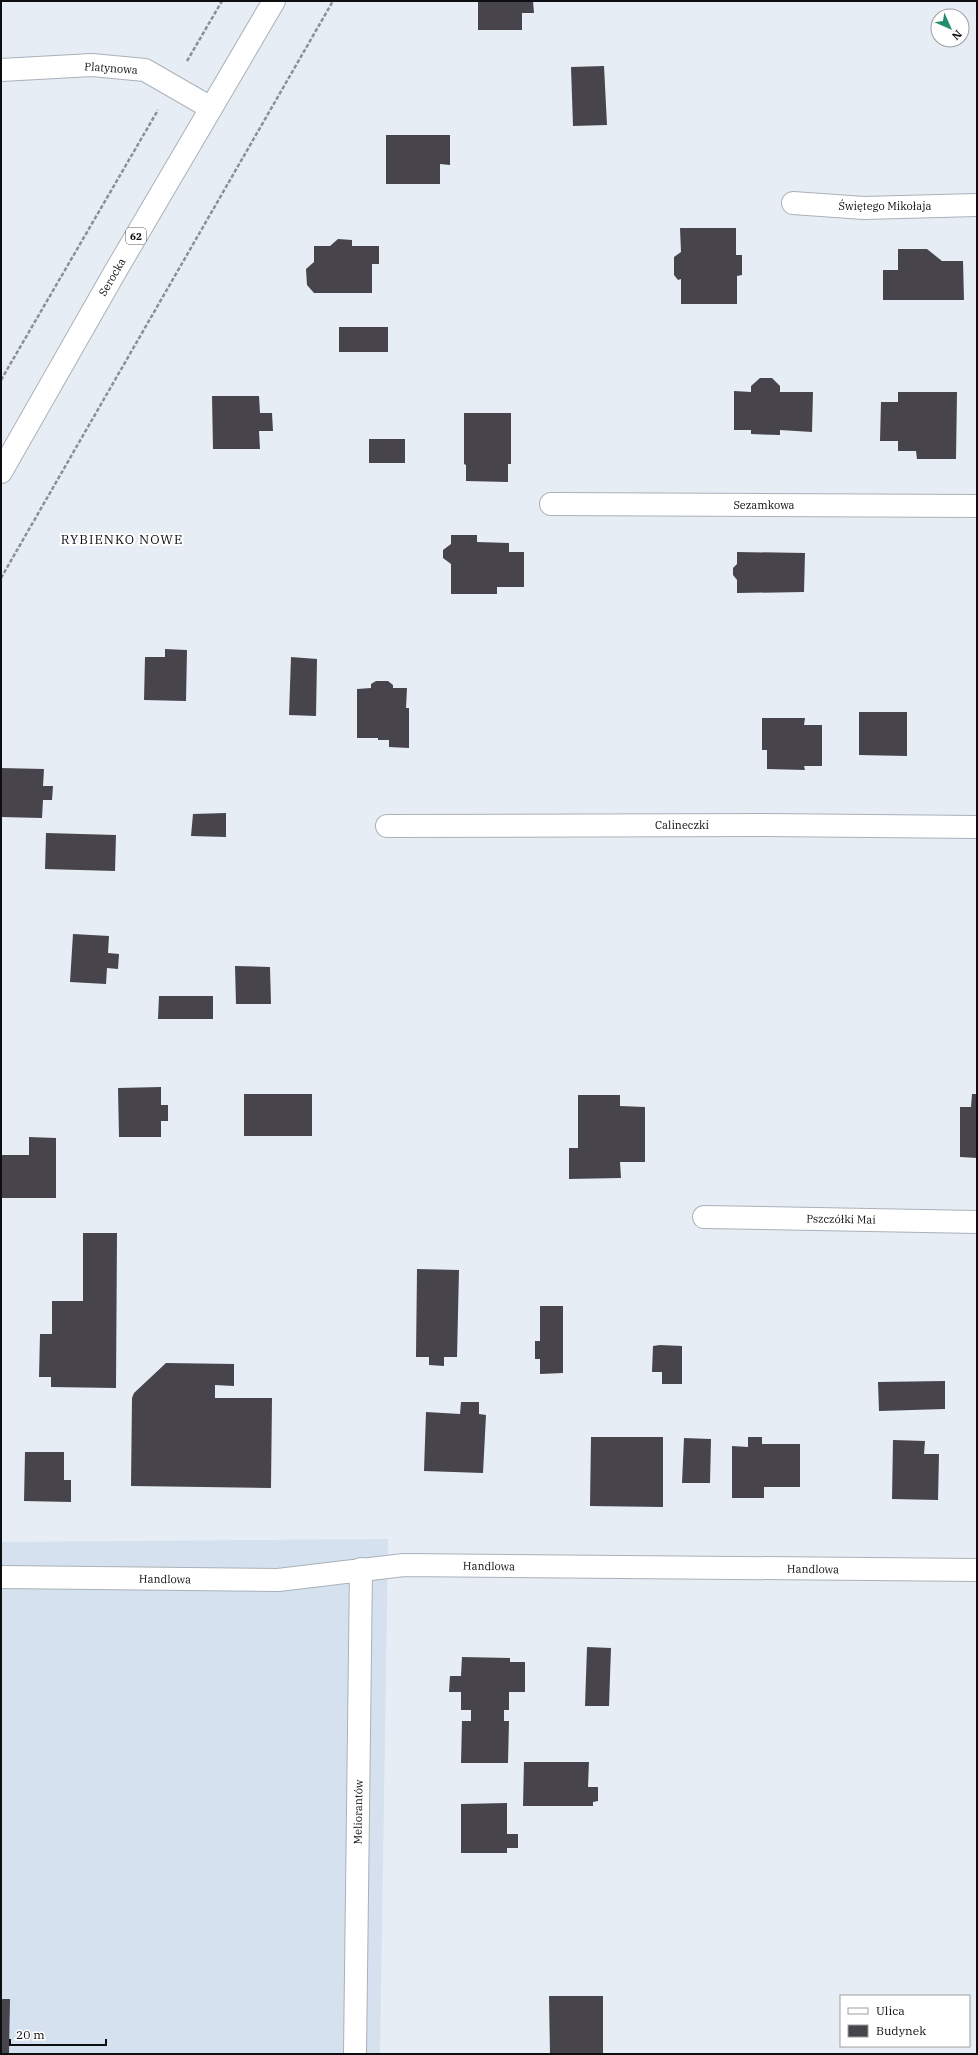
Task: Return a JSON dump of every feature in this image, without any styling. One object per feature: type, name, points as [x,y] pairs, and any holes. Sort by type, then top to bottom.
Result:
[{"type":"street","name":"Serocka","points":[[1,472],[274,1]]},
{"type":"street","name":"Platynowa","points":[[1,70],[92,65],[145,70],[211,108]]},
{"type":"street","name":"Świętego Mikołaja","points":[[793,203],[864,208],[977,205]]},
{"type":"street","name":"Sezamkowa","points":[[551,504],[977,506]]},
{"type":"street","name":"Calineczki","points":[[387,826],[764,825],[977,827]]},
{"type":"street","name":"Pszczółki Mai","points":[[704,1217],[977,1222]]},
{"type":"street","name":"Handlowa","points":[[1,1577],[278,1580],[362,1569],[411,1565],[977,1570]]},
{"type":"street","name":"Meliorantów","points":[[355,2054],[362,1569]]},
{"type":"path","points":[[1,380],[222,1]]},
{"type":"path","points":[[1,578],[334,1]]},
{"type":"shaded area","points":[[388,1539],[380,2054],[1,2054],[1,1542]]},
{"type":"building","points":[[478,1],[533,1],[534,13],[522,13],[522,30],[478,30]]},
{"type":"building","points":[[604,66],[607,125],[573,126],[571,67]]},
{"type":"building","points":[[386,135],[450,135],[450,165],[440,164],[440,184],[386,184]]},
{"type":"building","points":[[680,228],[736,228],[736,255],[742,255],[742,275],[737,276],[737,304],[681,304],[681,279],[678,280],[674,275],[674,257],[681,252]]},
{"type":"building","points":[[338,239],[352,240],[352,246],[379,246],[379,264],[372,264],[372,293],[314,293],[307,285],[306,269],[314,262],[314,246],[330,246]]},
{"type":"building","points":[[898,249],[927,249],[942,261],[963,261],[964,300],[883,300],[883,270],[898,270]]},
{"type":"building","points":[[339,327],[388,327],[388,352],[339,352]]},
{"type":"building","points":[[760,378],[772,378],[780,386],[780,392],[813,392],[812,432],[780,430],[780,435],[751,434],[751,430],[734,430],[734,391],[751,392],[751,386]]},
{"type":"building","points":[[898,392],[957,392],[956,459],[917,459],[916,451],[898,451],[898,441],[880,441],[881,402],[898,402]]},
{"type":"building","points":[[212,396],[259,396],[260,413],[272,413],[273,431],[259,431],[260,449],[213,449]]},
{"type":"building","points":[[464,413],[511,413],[511,464],[508,464],[508,482],[466,481],[466,465],[464,464]]},
{"type":"building","points":[[369,439],[405,439],[405,463],[369,463]]},
{"type":"building","points":[[451,535],[477,535],[477,542],[509,543],[509,552],[524,552],[524,587],[497,587],[497,594],[451,594],[451,564],[443,558],[443,550],[451,544]]},
{"type":"building","points":[[737,552],[805,553],[804,592],[737,593],[737,580],[733,575],[733,568],[737,564]]},
{"type":"building","points":[[165,649],[187,650],[186,701],[144,700],[145,657],[165,657]]},
{"type":"building","points":[[291,657],[317,659],[316,716],[289,715]]},
{"type":"building","points":[[376,681],[388,681],[393,685],[393,688],[407,688],[406,708],[409,708],[409,748],[389,747],[389,740],[378,740],[378,738],[357,738],[357,689],[371,688],[371,684]]},
{"type":"building","points":[[859,712],[907,712],[907,756],[859,755]]},
{"type":"building","points":[[762,718],[805,718],[804,725],[822,725],[822,766],[804,766],[805,770],[767,769],[767,750],[762,750]]},
{"type":"building","points":[[1,768],[44,769],[43,786],[53,786],[52,800],[43,800],[42,818],[1,817]]},
{"type":"building","points":[[226,813],[226,837],[191,836],[193,814]]},
{"type":"building","points":[[46,833],[116,835],[115,871],[45,869]]},
{"type":"building","points":[[73,934],[109,936],[108,953],[119,954],[118,969],[107,968],[106,984],[70,982]]},
{"type":"building","points":[[235,966],[270,967],[271,1004],[236,1004]]},
{"type":"building","points":[[159,996],[213,996],[213,1019],[158,1019]]},
{"type":"building","points":[[161,1087],[161,1105],[168,1105],[168,1121],[161,1121],[161,1137],[119,1137],[118,1088]]},
{"type":"building","points":[[244,1094],[312,1094],[312,1136],[244,1136]]},
{"type":"building","points":[[972,1094],[977,1094],[977,1158],[960,1157],[960,1107],[971,1107]]},
{"type":"building","points":[[578,1095],[620,1095],[620,1106],[645,1107],[645,1162],[620,1162],[621,1178],[569,1179],[569,1148],[578,1148]]},
{"type":"building","points":[[29,1137],[56,1138],[56,1198],[1,1198],[1,1155],[29,1155]]},
{"type":"building","points":[[83,1233],[117,1233],[116,1388],[51,1387],[51,1377],[39,1377],[40,1334],[52,1334],[52,1301],[83,1301]]},
{"type":"building","points":[[417,1269],[459,1270],[457,1357],[444,1357],[444,1366],[429,1365],[429,1357],[416,1357]]},
{"type":"building","points":[[540,1306],[563,1306],[563,1373],[540,1374],[540,1359],[535,1359],[535,1341],[540,1341]]},
{"type":"building","points":[[653,1346],[682,1346],[682,1384],[662,1384],[662,1372],[652,1372]]},
{"type":"building","points":[[166,1363],[234,1364],[234,1386],[215,1385],[215,1398],[272,1398],[271,1488],[131,1486],[132,1398],[134,1393]]},
{"type":"building","points":[[945,1381],[945,1409],[879,1411],[878,1382]]},
{"type":"building","points":[[461,1402],[479,1402],[479,1414],[486,1415],[483,1473],[424,1471],[426,1412],[460,1414]]},
{"type":"building","points":[[591,1437],[663,1437],[663,1507],[590,1506]]},
{"type":"building","points":[[748,1437],[762,1437],[762,1444],[800,1444],[800,1487],[764,1487],[764,1498],[732,1498],[732,1446],[748,1447]]},
{"type":"building","points":[[684,1438],[711,1439],[710,1483],[682,1483]]},
{"type":"building","points":[[893,1440],[925,1441],[924,1454],[939,1454],[938,1500],[892,1499]]},
{"type":"building","points":[[25,1452],[64,1452],[64,1480],[71,1480],[71,1502],[24,1501]]},
{"type":"building","points":[[587,1647],[611,1648],[609,1706],[585,1706]]},
{"type":"building","points":[[462,1657],[510,1658],[510,1662],[525,1662],[525,1692],[509,1692],[509,1710],[504,1710],[504,1721],[509,1721],[508,1763],[461,1763],[462,1721],[471,1721],[471,1710],[461,1710],[461,1692],[449,1692],[450,1676],[461,1676]]},
{"type":"building","points":[[524,1762],[589,1762],[588,1787],[598,1787],[598,1801],[593,1802],[593,1806],[523,1806]]},
{"type":"building","points":[[507,1803],[507,1834],[518,1834],[518,1848],[507,1848],[507,1853],[461,1853],[461,1804]]},
{"type":"building","points":[[549,1996],[603,1996],[603,2054],[550,2054]]},
{"type":"building","points":[[1,1999],[10,1999],[9,2054],[1,2054]]},
{"type":"district","name":"RYBIENKO NOWE","points":[[122,539]]}]
